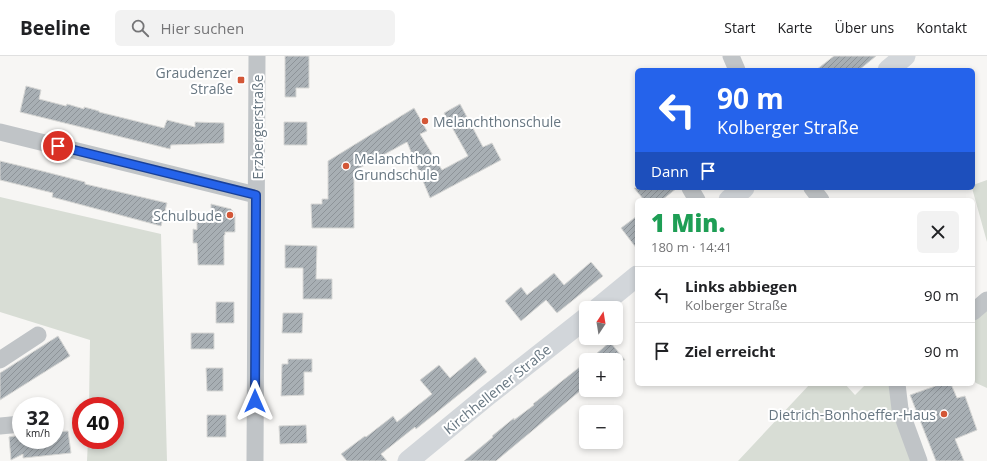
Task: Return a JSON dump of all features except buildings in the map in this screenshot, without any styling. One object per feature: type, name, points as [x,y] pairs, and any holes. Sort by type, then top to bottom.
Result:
[{"type":"main road","points":[[891,68],[906,56]]},
{"type":"main road","points":[[732,198],[742,190]]},
{"type":"main road","points":[[607,301],[635,278]]},
{"type":"main road","name":"Kirchhellener Straße","points":[[408,461],[486,396],[579,323]]},
{"type":"street","name":"Erzbergerstraße","points":[[255,461],[257,56]]},
{"type":"street","points":[[732,56],[736,68]]},
{"type":"street","points":[[0,132],[256,195]]},
{"type":"street","points":[[975,310],[987,300]]},
{"type":"street","points":[[0,360],[38,336]]},
{"type":"street","points":[[897,386],[900,410],[919,461]]},
{"type":"street","points":[[0,426],[12,425]]},
{"type":"shaded area","points":[[987,180],[987,242],[973,190],[975,190],[975,184]]},
{"type":"shaded area","points":[[0,197],[161,234],[167,461],[87,461],[88,449],[124,449],[124,397],[89,397],[90,340],[0,312]]},
{"type":"shaded area","points":[[987,308],[987,388],[975,382],[975,318]]},
{"type":"shaded area","points":[[808,386],[847,386],[855,395],[864,386],[892,386],[911,461],[738,461]]},
{"type":"place","name":"Graudenzer Straße","points":[[241,80]]},
{"type":"place","name":"Melanchthonschule","points":[[425,121]]},
{"type":"place","name":"Melanchthon Grundschule","points":[[346,166]]},
{"type":"place","name":"Schulbude","points":[[230,215]]},
{"type":"place","name":"Dietrich-Bonhoeffer-Haus","points":[[944,414]]},
{"type":"route","points":[[58,146],[256,195],[255,401]]}]
